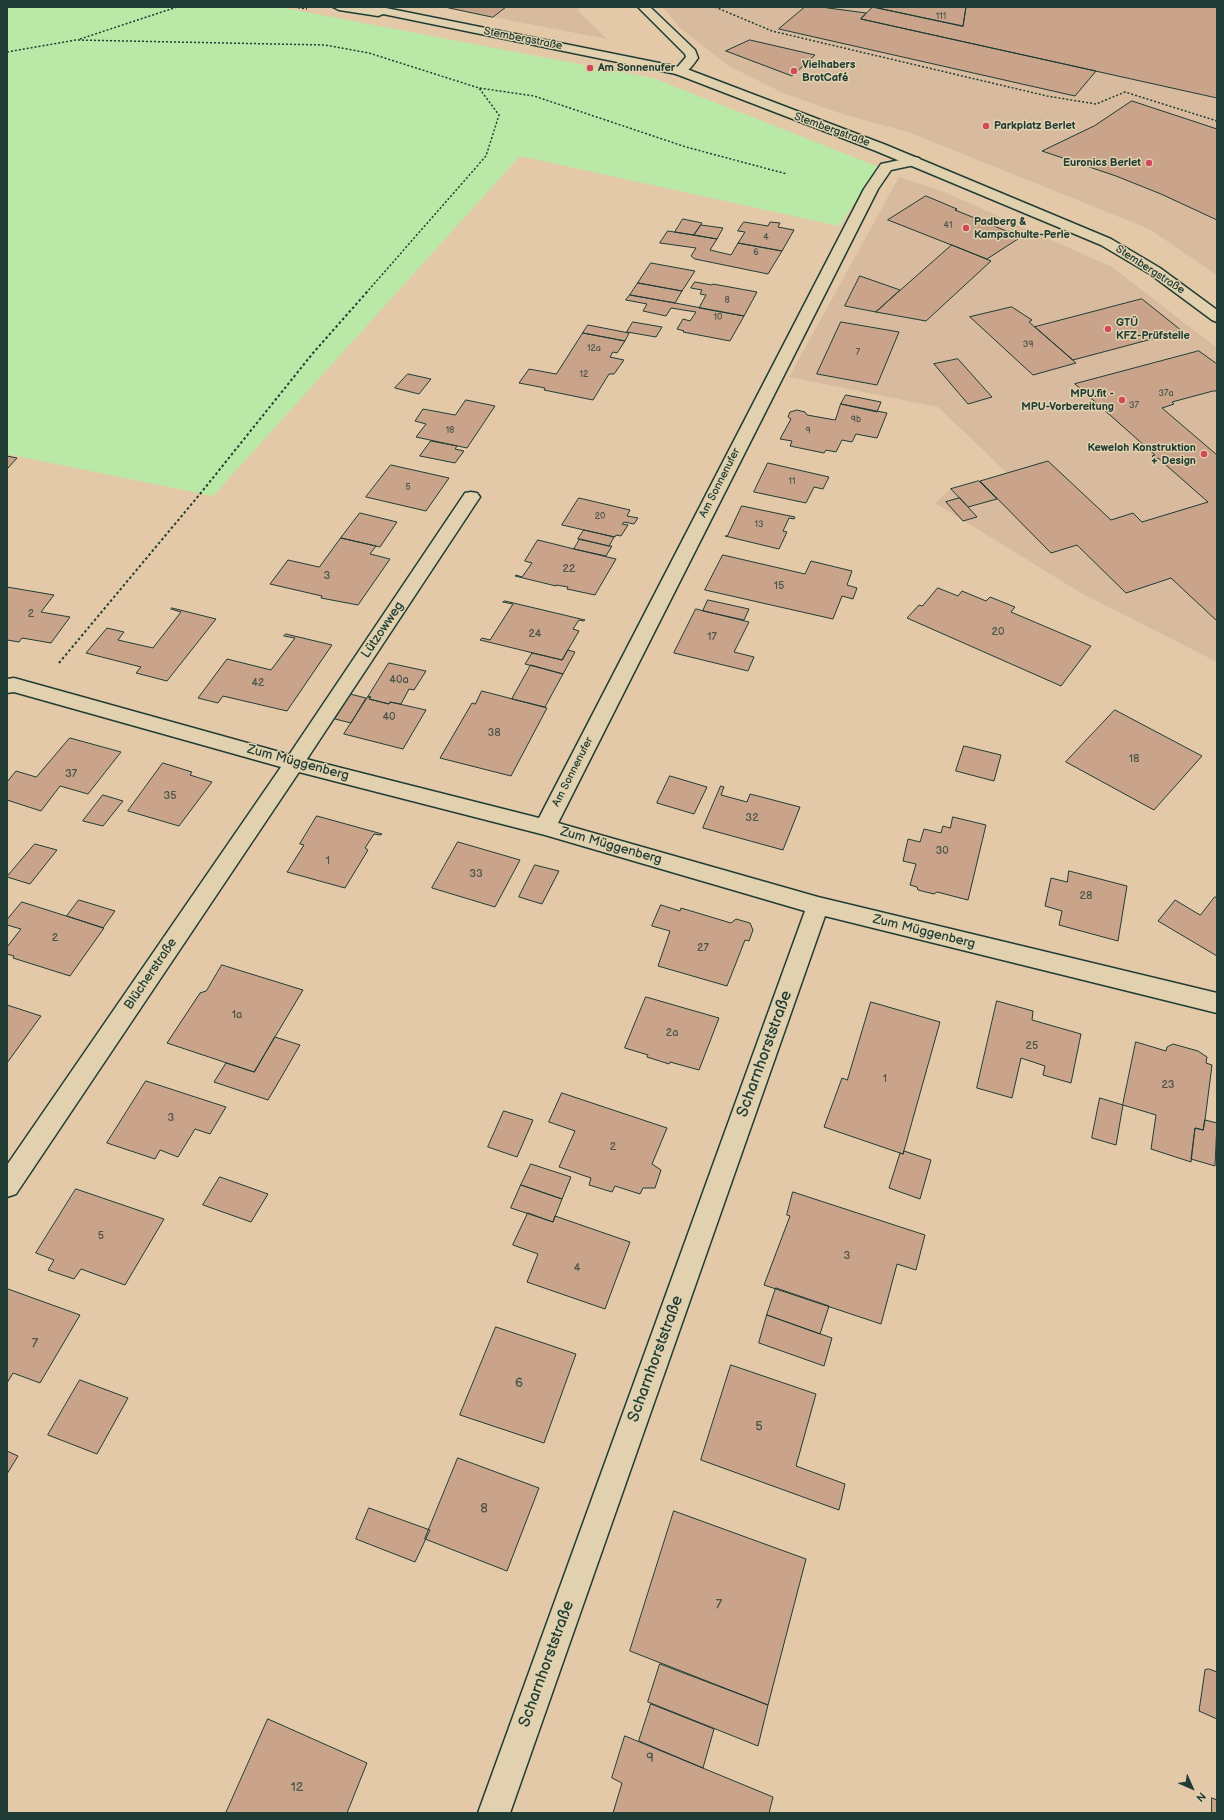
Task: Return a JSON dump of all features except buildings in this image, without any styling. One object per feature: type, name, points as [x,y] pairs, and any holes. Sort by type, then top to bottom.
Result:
[{"type":"street","name":"Stembergstraße","points":[[339,7],[418,19]]},
{"type":"street","name":"Stembergstraße","points":[[364,7],[418,19],[603,54],[680,71],[914,161],[1106,242],[1155,270],[1217,317]]},
{"type":"street","points":[[644,7],[691,53],[691,61],[680,71]]},
{"type":"street","name":"Am Sonnenufer","points":[[545,827],[871,189],[886,167],[914,161]]},
{"type":"street","name":"Lützowweg","points":[[294,762],[472,497]]},
{"type":"street","name":"Zum Müggenberg","points":[[7,686],[14,686],[35,691],[294,762],[545,827],[818,906],[1217,1003]]},
{"type":"street","name":"Blücherstraße","points":[[7,1186],[294,762]]},
{"type":"street","name":"Scharnhorststraße","points":[[494,1813],[818,906]]},
{"type":"path","points":[[7,52],[76,40],[176,7]]},
{"type":"path","points":[[716,7],[772,31],[1047,96],[1096,104],[1125,92],[1217,121]]},
{"type":"path","points":[[76,40],[325,45],[369,53],[479,88],[534,96],[686,147],[787,174]]},
{"type":"path","points":[[35,691],[200,494],[313,353],[486,156],[499,115],[479,88]]},
{"type":"shaded area","points":[[440,7],[582,7],[577,10],[607,39]]},
{"type":"shaded area","points":[[663,7],[1217,7],[1217,275],[1149,229],[908,132],[842,114],[783,93],[729,66],[681,29]]},
{"type":"shaded area","points":[[899,177],[942,191],[1112,267],[1217,348],[1217,662],[1081,593],[935,503],[951,489],[1007,473],[938,407],[789,377]]},
{"type":"green space","points":[[7,7],[279,7],[653,78],[879,167],[839,226],[520,156],[213,496],[7,454]]},
{"type":"place","name":"Am Sonnenufer","points":[[590,68]]},
{"type":"place","name":"Vielhabers BrotCafé","points":[[794,71]]},
{"type":"place","name":"Parkplatz Berlet","points":[[986,126]]},
{"type":"place","name":"Euronics Berlet","points":[[1149,163]]},
{"type":"place","name":"Padberg & Kampschulte-Perle","points":[[966,228]]},
{"type":"place","name":"GTÜ KFZ-Prüfstelle","points":[[1108,329]]},
{"type":"place","name":"MPU.fit - MPU-Vorbereitung","points":[[1122,400]]},
{"type":"place","name":"Keweloh Konstruktion + Design","points":[[1204,454]]}]
